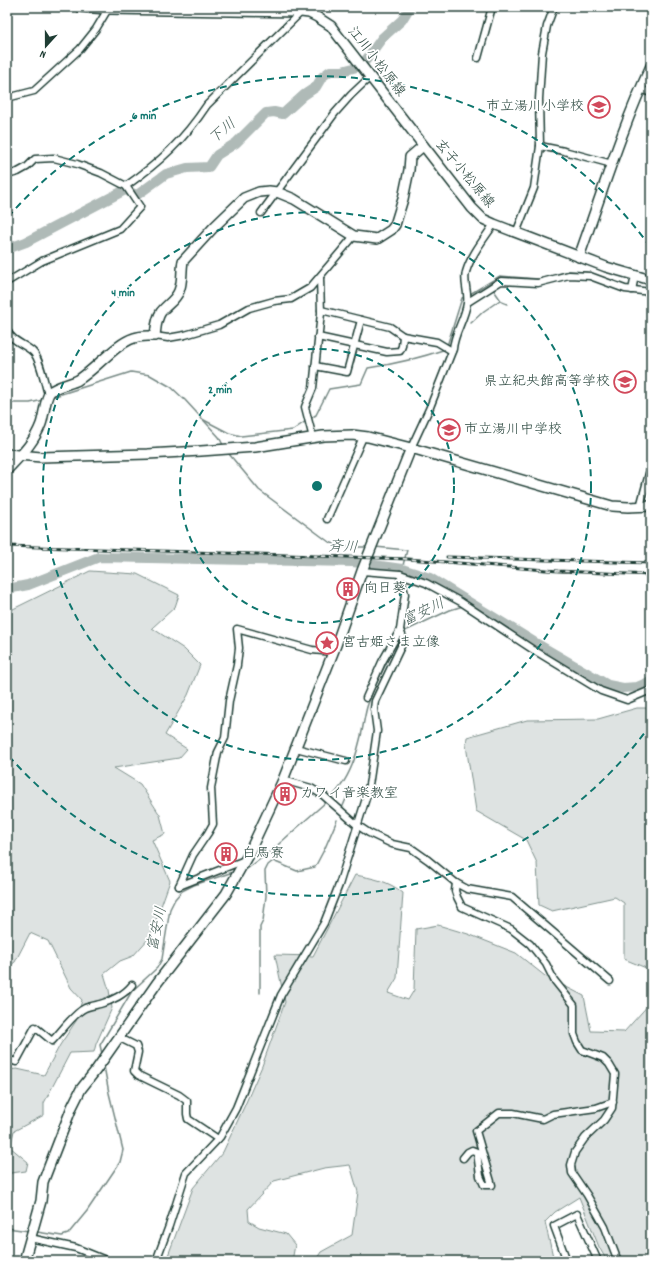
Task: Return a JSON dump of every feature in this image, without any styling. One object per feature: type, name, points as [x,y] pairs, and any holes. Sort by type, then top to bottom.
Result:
[{"type":"street","name":"江川小松原線","points":[[80,7],[108,9],[267,9],[306,11],[324,20],[331,26],[423,146]]},
{"type":"street","points":[[478,58],[492,7]]},
{"type":"street","points":[[516,233],[534,188],[540,146],[539,98],[542,53],[547,26],[554,7]]},
{"type":"street","points":[[7,98],[34,91],[80,49],[96,29],[108,9]]},
{"type":"street","points":[[126,186],[151,169],[167,154],[196,122],[206,105],[306,11]]},
{"type":"street","points":[[651,66],[640,89],[612,164],[580,257],[606,267],[651,280]]},
{"type":"street","points":[[261,213],[335,113],[370,77]]},
{"type":"street","points":[[640,89],[651,93]]},
{"type":"street","name":"玄子小松原線","points":[[155,336],[157,320],[160,313],[175,299],[179,291],[183,278],[183,261],[218,222],[244,198],[269,190],[277,192],[294,199],[354,236],[377,239],[391,230],[395,225],[403,199],[410,157],[423,146],[472,208],[483,219],[580,257]]},
{"type":"street","points":[[540,146],[612,164]]},
{"type":"street","points":[[7,175],[18,172],[35,160],[54,158],[77,164],[126,186],[140,207],[120,229],[42,261],[7,282]]},
{"type":"street","points":[[24,1261],[41,1201],[43,1182],[72,1107],[81,1089],[157,983],[226,894],[246,859],[283,780],[333,652],[362,571],[411,448],[430,407],[452,351],[454,341],[468,302],[466,272],[474,254],[494,224]]},
{"type":"street","points":[[7,470],[21,456],[34,439],[41,425],[50,393],[76,381],[92,370],[115,349],[133,338],[155,336],[168,338],[192,333],[219,325],[250,308],[274,301],[291,300],[310,288],[354,236]]},
{"type":"street","points":[[468,302],[501,281],[538,283],[569,275],[590,276],[625,289],[651,292]]},
{"type":"street","points":[[632,290],[635,276]]},
{"type":"street","points":[[313,438],[305,407],[314,388],[321,310],[320,277]]},
{"type":"street","points":[[321,310],[390,327],[403,336],[437,342],[452,351]]},
{"type":"street","points":[[315,366],[347,372],[361,320]]},
{"type":"street","points":[[7,330],[10,336],[33,352],[47,391],[50,393]]},
{"type":"street","points":[[318,337],[388,352],[400,351],[403,336]]},
{"type":"street","points":[[7,454],[21,456],[141,454],[201,451],[255,447],[313,438],[352,435],[411,448],[593,502],[612,506],[651,506]]},
{"type":"street","points":[[327,519],[344,485],[364,437]]},
{"type":"street","points":[[640,506],[651,466]]},
{"type":"street","points":[[362,571],[400,574],[426,583],[461,602],[472,611],[601,691],[627,700],[651,690]]},
{"type":"street","points":[[366,698],[382,662],[400,630],[405,594],[400,574]]},
{"type":"street","points":[[246,859],[179,886],[193,855],[213,824],[211,788],[218,752],[225,738],[229,701],[237,665],[239,648],[237,629],[312,650],[333,652]]},
{"type":"street","points":[[156,1261],[186,1173],[218,1139],[236,1108],[281,995],[324,923],[344,872],[367,795],[378,731],[374,709],[375,701],[404,640],[400,630]]},
{"type":"street","points":[[296,748],[346,761]]},
{"type":"street","points":[[283,780],[311,788],[324,796],[368,833],[392,844],[411,848],[456,883],[467,889],[512,897],[610,981]]},
{"type":"street","points":[[456,883],[455,891],[462,907],[511,929],[530,944],[546,964],[554,980],[574,1005],[574,1034],[582,1050],[603,1058],[615,1074],[612,1108],[604,1120],[585,1138],[575,1152],[571,1165],[572,1173],[587,1195],[605,1227],[618,1261]]},
{"type":"street","points":[[7,1059],[16,1062],[35,1027],[52,1042],[85,1008],[103,1003],[117,996],[132,985]]},
{"type":"street","points":[[118,1037],[136,1046],[138,1052],[134,1071],[179,1095],[187,1101],[188,1119],[218,1139]]},
{"type":"street","points":[[463,1158],[472,1150],[478,1152],[480,1176],[484,1185],[492,1185],[476,1131],[499,1113],[513,1113],[543,1119],[552,1114],[596,1108],[613,1102]]},
{"type":"street","points":[[567,1261],[554,1226],[577,1214],[598,1261]]},
{"type":"street","points":[[30,1238],[76,1248],[108,1261]]},
{"type":"shaded area","points":[[90,571],[137,574],[179,595],[175,607],[152,628],[184,649],[200,665],[188,695],[165,735],[187,749],[179,758],[114,768],[140,784],[160,815],[165,834],[152,840],[170,881],[150,937],[133,956],[120,961],[104,974],[109,990],[112,1008],[94,1052],[70,1053],[44,1103],[44,1115],[14,1131],[10,1147],[28,1162],[26,1171],[11,1173],[7,1177],[7,1070],[17,1069],[44,1075],[60,1045],[76,1021],[82,1000],[71,988],[48,941],[30,933],[15,962],[7,968],[7,612]]},
{"type":"shaded area","points":[[637,708],[651,708],[651,970],[624,959],[624,903],[615,897],[552,911],[539,905],[537,863],[526,840],[476,811],[466,745],[467,737],[527,720],[598,719]]},
{"type":"shaded area","points":[[355,875],[386,883],[403,893],[397,978],[388,993],[408,1000],[414,990],[416,929],[438,925],[468,934],[516,953],[545,976],[584,996],[591,1031],[624,1032],[651,1002],[651,1261],[607,1261],[599,1247],[579,1197],[555,1212],[545,1222],[554,1261],[315,1261],[321,1252],[352,1235],[358,1192],[350,1165],[324,1168],[274,1181],[248,1209],[249,1221],[259,1227],[286,1234],[295,1245],[292,1261],[166,1261],[193,1188],[223,1152],[244,1107],[262,1066],[285,1002],[275,955],[313,956]]},
{"type":"waterway","name":"下川","points":[[7,249],[26,242],[125,190],[137,195],[166,174],[187,168],[209,167],[217,155],[236,143],[266,113],[274,112],[283,114],[304,95],[316,87],[322,77],[330,71],[342,71],[357,67],[366,60],[382,38],[402,20],[410,7]]},
{"type":"waterway","points":[[470,294],[500,276],[538,279],[569,271],[590,273]]},
{"type":"waterway","points":[[645,289],[651,288]]},
{"type":"waterway","points":[[493,289],[502,302],[507,304]]},
{"type":"waterway","points":[[447,346],[462,298],[465,297]]},
{"type":"waterway","points":[[471,323],[484,311],[500,300]]},
{"type":"waterway","points":[[311,418],[316,415],[329,389],[361,384],[368,368],[388,365],[446,349]]},
{"type":"waterway","points":[[52,397],[131,372],[150,375],[171,387],[185,400],[219,437],[223,445]]},
{"type":"waterway","points":[[7,403],[30,403],[43,400]]},
{"type":"waterway","points":[[200,418],[229,433],[241,436],[293,430],[306,421]]},
{"type":"waterway","points":[[229,454],[259,490],[329,542],[342,547],[367,547]]},
{"type":"waterway","points":[[375,547],[407,550],[402,569]]},
{"type":"waterway","name":"斉川","points":[[7,589],[28,585],[99,557],[353,562],[402,569],[430,578],[534,642],[608,685],[623,688],[637,687],[651,681]]},
{"type":"waterway","name":"富安川","points":[[403,633],[450,610],[463,606]]},
{"type":"waterway","name":"富安川","points":[[329,799],[340,787],[349,772],[358,748],[366,711],[393,648]]},
{"type":"waterway","points":[[343,806],[348,794]]},
{"type":"waterway","name":"富安川","points":[[243,870],[247,869],[271,851],[326,802]]},
{"type":"waterway","points":[[260,993],[260,927],[263,921],[266,896],[265,871],[268,865],[273,861],[297,871],[315,867],[337,820]]},
{"type":"waterway","name":"富安川","points":[[102,1054],[100,1045],[132,991],[157,968],[162,959],[170,909],[175,899],[182,891],[194,885],[233,872]]},
{"type":"waterway","name":"富安川","points":[[37,1232],[62,1236],[68,1234],[87,1211],[120,1162],[123,1150],[104,1066]]},
{"type":"waterway","name":"富安川","points":[[7,1228],[29,1231]]},
{"type":"railway","points":[[7,546],[408,559],[558,571],[651,575]]},
{"type":"railway","points":[[447,557],[651,563]]},
{"type":"place","name":"市立湯川小学校","points":[[599,107]]},
{"type":"place","name":"県立紀央館高等学校","points":[[625,382]]},
{"type":"place","name":"市立湯川中学校","points":[[449,430]]},
{"type":"place","name":"向日葵","points":[[348,589]]},
{"type":"place","name":"宮古姫さま立像","points":[[327,643]]},
{"type":"place","name":"カワイ音楽教室","points":[[285,794]]},
{"type":"place","name":"白馬寮","points":[[226,854]]}]
